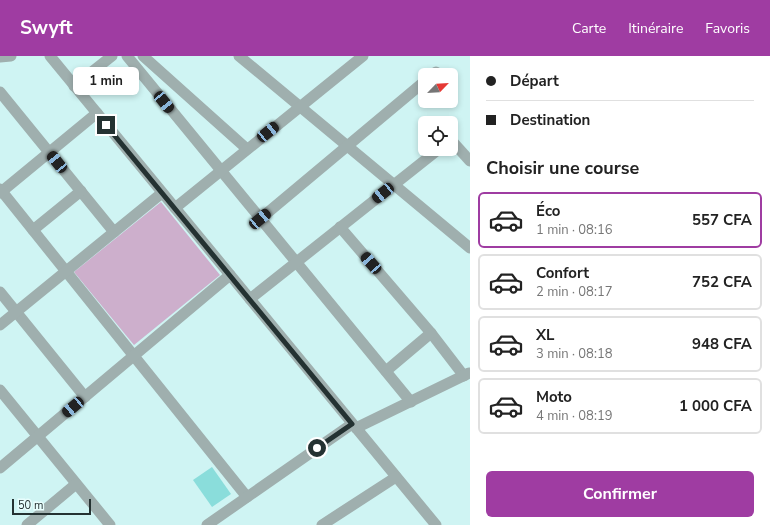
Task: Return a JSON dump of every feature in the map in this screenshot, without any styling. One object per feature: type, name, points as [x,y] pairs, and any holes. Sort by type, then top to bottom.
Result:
[{"type":"street","points":[[0,57],[11,56]]},
{"type":"street","points":[[50,56],[436,525]]},
{"type":"street","points":[[74,86],[112,56]]},
{"type":"street","points":[[127,56],[411,402]]},
{"type":"street","points":[[143,56],[247,149]]},
{"type":"street","points":[[239,56],[470,248]]},
{"type":"street","points":[[175,208],[363,56]]},
{"type":"street","points":[[260,219],[418,87]]},
{"type":"street","points":[[0,92],[114,232]]},
{"type":"street","points":[[97,114],[1,191],[247,497]]},
{"type":"street","points":[[458,148],[470,162]]},
{"type":"street","points":[[250,299],[430,156]]},
{"type":"street","points":[[33,230],[80,191]]},
{"type":"street","points":[[0,325],[162,193]]},
{"type":"street","points":[[207,525],[354,426],[411,402],[467,374],[340,227]]},
{"type":"street","points":[[0,468],[230,276]]},
{"type":"street","points":[[0,292],[85,397]]},
{"type":"street","points":[[386,372],[431,333]]},
{"type":"street","points":[[0,390],[110,525]]},
{"type":"street","points":[[322,525],[396,477]]},
{"type":"street","points":[[27,525],[76,484]]},
{"type":"shaded area","points":[[161,202],[220,275],[134,345],[74,272]]},
{"type":"building","points":[[212,467],[231,494],[212,507],[193,480]]},
{"type":"route","points":[[106,125],[352,424],[317,448]]}]
